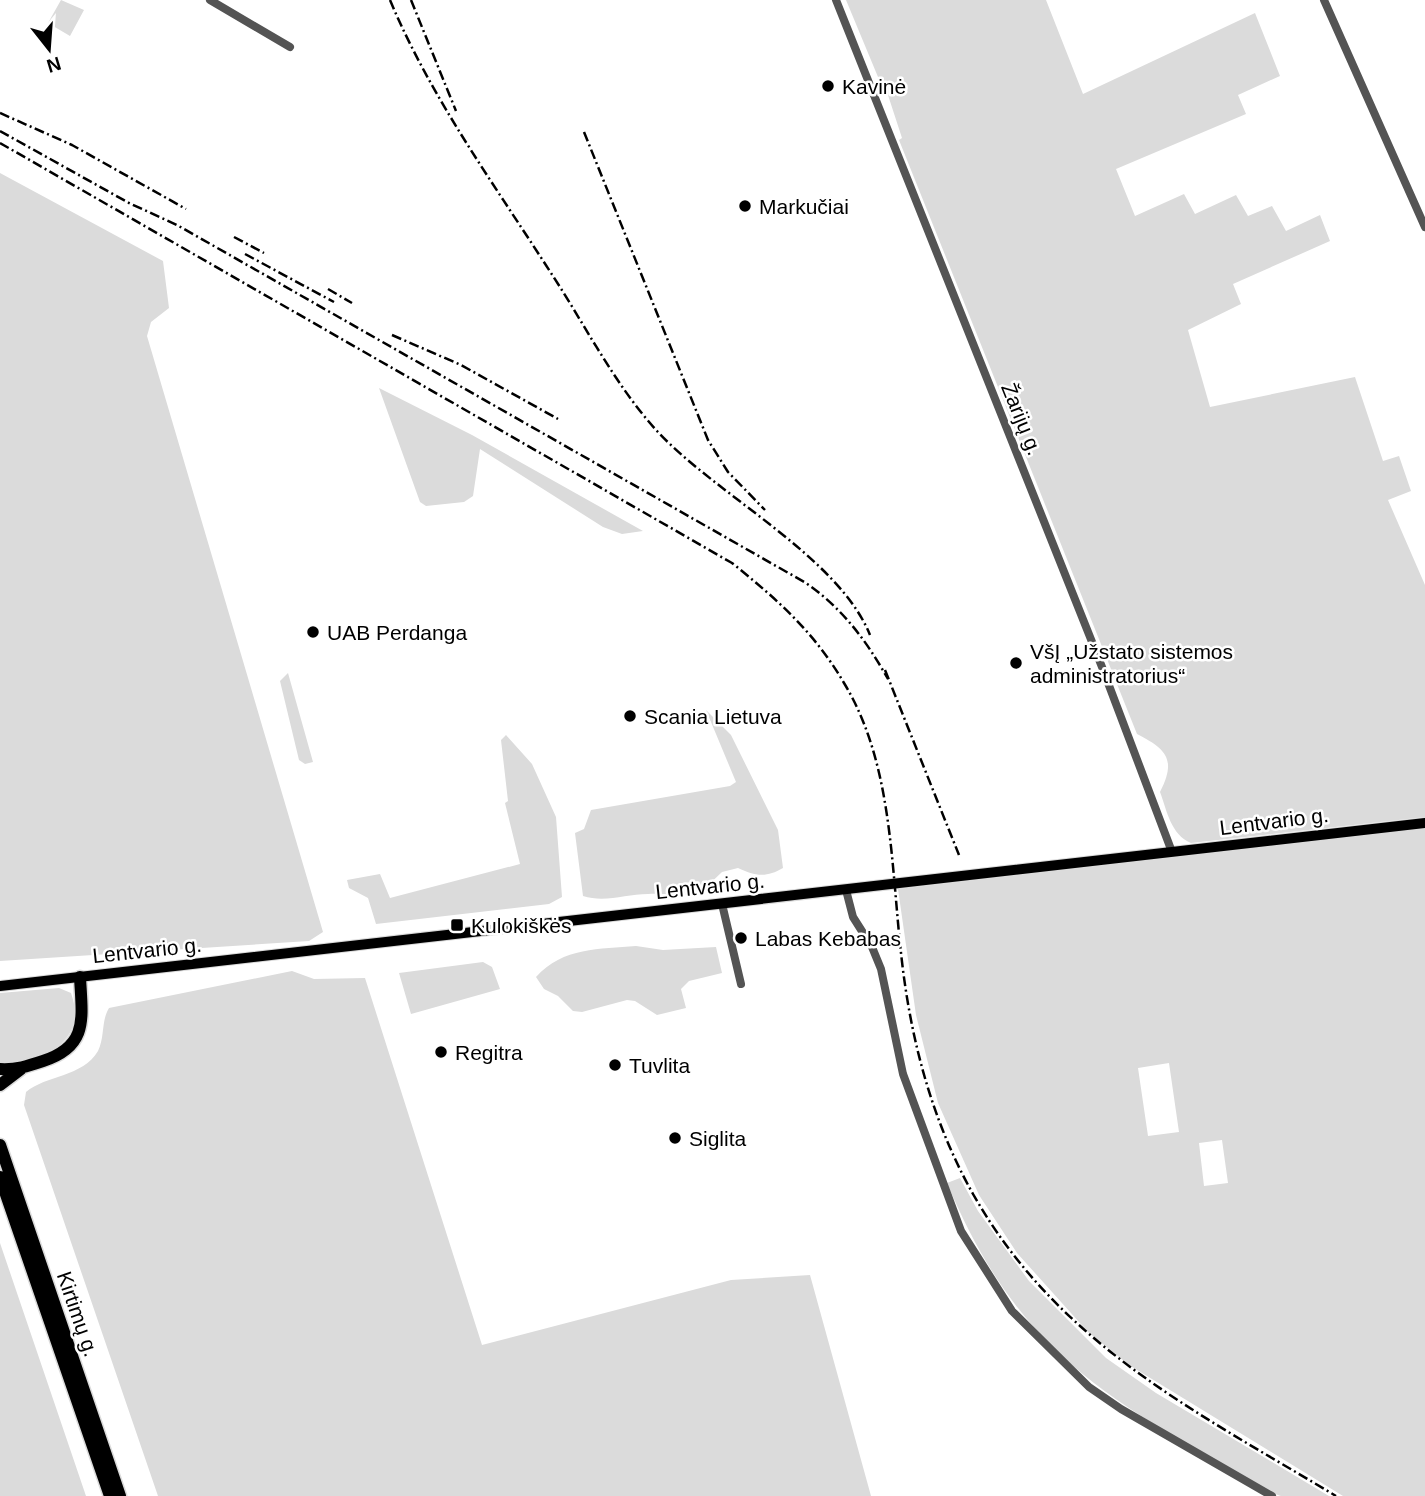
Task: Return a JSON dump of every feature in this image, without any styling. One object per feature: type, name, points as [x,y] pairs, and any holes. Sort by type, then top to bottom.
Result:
[{"type":"highway","points":[[0,1069],[21,1068],[62,1054],[76,1041],[82,1018],[80,977]]},
{"type":"highway","points":[[0,1085],[21,1068]]},
{"type":"highway","name":"Kirtimų g.","points":[[0,1145],[120,1496]]},
{"type":"highway","name":"Kirtimų g.","points":[[0,1177],[110,1496]]},
{"type":"main road","name":"Lentvario g.","points":[[0,986],[1425,823]]},
{"type":"street","points":[[210,0],[290,47]]},
{"type":"street","name":"Žarijų g.","points":[[836,0],[1102,667],[1172,852]]},
{"type":"street","points":[[1325,0],[1422,211],[1425,228]]},
{"type":"street","points":[[846,890],[853,917],[872,947],[881,969],[903,1074],[961,1231],[1012,1311],[1089,1387],[1121,1409],[1272,1496]]},
{"type":"street","points":[[722,904],[741,985]]},
{"type":"shaded area","points":[[61,0],[84,10],[70,36],[48,23]]},
{"type":"shaded area","points":[[846,0],[1046,0],[1083,94],[1255,13],[1280,76],[1238,95],[1246,114],[1116,169],[1135,216],[1184,194],[1195,214],[1236,195],[1248,216],[1272,206],[1286,231],[1320,215],[1330,241],[1233,284],[1241,304],[1188,330],[1210,407],[1355,377],[1383,461],[1399,456],[1411,491],[1388,500],[1425,585],[1425,817],[1191,843],[1174,828],[1160,792],[1168,771],[1166,756],[1162,750],[1137,734],[899,140],[902,138],[886,89],[883,89]]},
{"type":"shaded area","points":[[0,173],[163,261],[169,308],[151,322],[147,336],[323,932],[309,941],[0,961]]},
{"type":"shaded area","points":[[379,388],[472,435],[643,531],[622,534],[603,527],[480,449],[473,496],[464,502],[426,506],[420,502]]},
{"type":"shaded area","points":[[288,673],[313,762],[305,764],[299,760],[280,681]]},
{"type":"shaded area","points":[[706,710],[731,735],[778,830],[783,868],[766,875],[738,868],[722,872],[698,895],[648,894],[599,899],[583,896],[575,833],[584,829],[591,810],[730,786],[736,782]]},
{"type":"shaded area","points":[[506,735],[532,764],[556,817],[562,897],[549,904],[376,924],[368,898],[349,888],[347,880],[380,874],[390,898],[520,864],[505,803],[508,801],[501,740]]},
{"type":"shaded area","points":[[1425,828],[1425,1496],[1343,1496],[1129,1365],[1088,1332],[1017,1253],[979,1195],[938,1103],[916,1015],[898,889]],"holes":[[[1169,1063],[1179,1132],[1148,1136],[1138,1068]],[[1222,1140],[1228,1183],[1204,1186],[1199,1143]]]},
{"type":"shaded area","points":[[636,946],[663,950],[716,947],[722,973],[689,981],[681,989],[686,1008],[657,1015],[635,1001],[627,1000],[582,1012],[573,1011],[558,996],[544,989],[536,977],[547,967],[570,955],[596,949]]},
{"type":"shaded area","points":[[483,962],[492,967],[500,989],[411,1014],[399,973]]},
{"type":"shaded area","points":[[292,971],[314,979],[365,978],[482,1345],[731,1280],[810,1275],[871,1496],[158,1496],[24,1105],[26,1092],[34,1086],[74,1071],[91,1060],[100,1046],[109,1008]]},
{"type":"shaded area","points":[[59,988],[71,993],[75,1010],[73,1025],[67,1037],[58,1047],[45,1054],[16,1064],[0,1066],[0,993]]},
{"type":"shaded area","points":[[960,1178],[978,1211],[1029,1281],[1106,1358],[1156,1393],[1329,1496],[1281,1496],[1263,1488],[1152,1423],[1078,1370],[1046,1340],[992,1272],[947,1183]]},
{"type":"shaded area","points":[[0,1243],[86,1496],[0,1496]]},
{"type":"railway","points":[[390,0],[424,71],[464,140],[614,375],[642,413],[682,455],[774,527],[832,579],[854,606],[870,635]]},
{"type":"railway","points":[[411,0],[456,111]]},
{"type":"railway","points":[[0,113],[72,145],[186,209]]},
{"type":"railway","points":[[0,131],[129,203],[177,225],[806,583],[831,603],[853,626],[888,679]]},
{"type":"railway","points":[[584,132],[708,440],[728,472],[765,510]]},
{"type":"railway","points":[[0,143],[732,563],[794,618],[821,648],[844,683],[872,746],[887,814],[910,1016],[934,1107],[945,1137],[973,1194],[1007,1247],[1046,1293],[1088,1333],[1182,1403],[1336,1496]]},
{"type":"railway","points":[[234,237],[264,253]]},
{"type":"railway","points":[[245,254],[334,302]]},
{"type":"railway","points":[[328,289],[352,303]]},
{"type":"railway","points":[[392,335],[461,365],[558,419]]},
{"type":"railway","points":[[885,670],[959,855]]},
{"type":"place","name":"Kavinė","points":[[828,86]]},
{"type":"place","name":"Markučiai","points":[[745,206]]},
{"type":"place","name":"UAB Perdanga","points":[[313,632]]},
{"type":"place","name":"VšĮ „Užstato sistemos administratorius“","points":[[1016,663]]},
{"type":"place","name":"Scania Lietuva","points":[[630,716]]},
{"type":"place","name":"Kulokiškės","points":[[457,925]]},
{"type":"place","name":"Labas Kebabas","points":[[741,938]]},
{"type":"place","name":"Regitra","points":[[441,1052]]},
{"type":"place","name":"Tuvlita","points":[[615,1065]]},
{"type":"place","name":"Siglita","points":[[675,1138]]}]
